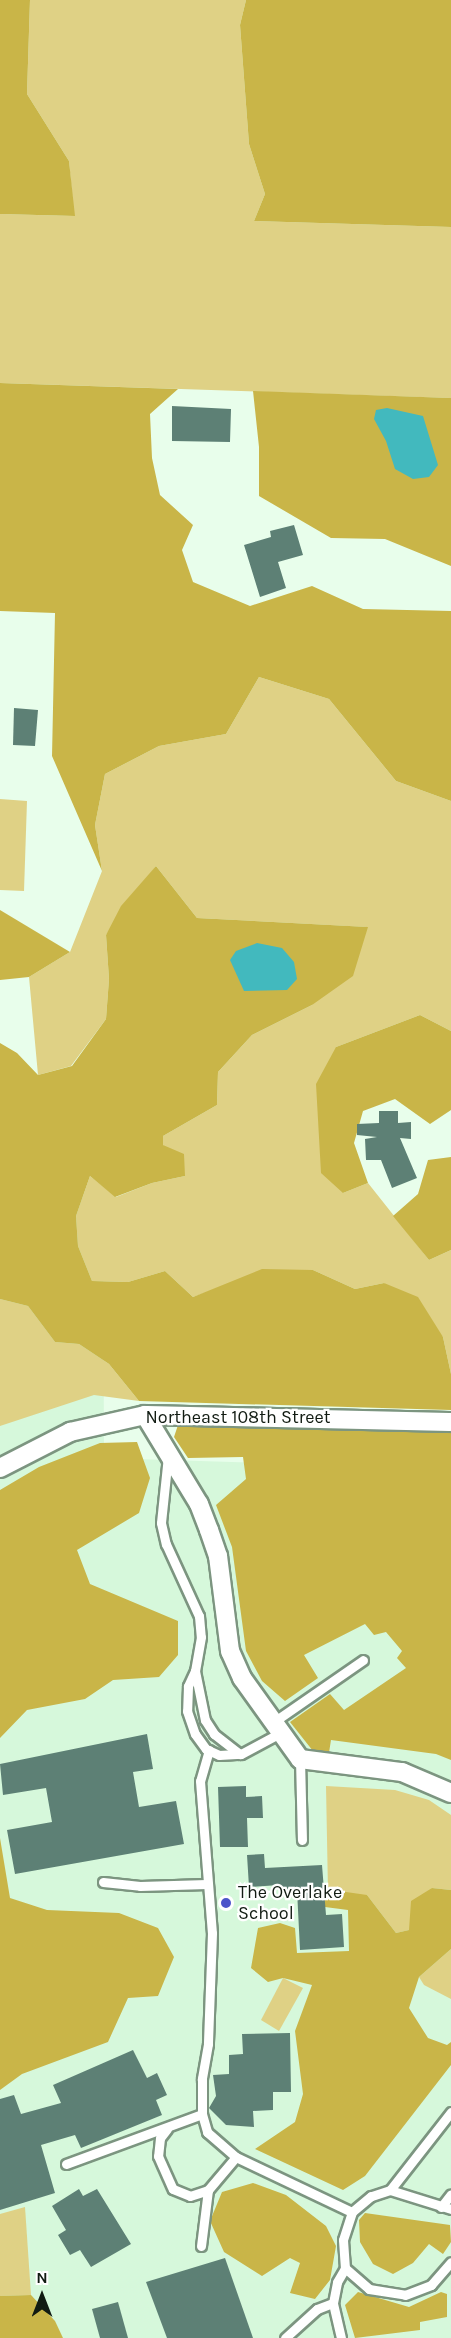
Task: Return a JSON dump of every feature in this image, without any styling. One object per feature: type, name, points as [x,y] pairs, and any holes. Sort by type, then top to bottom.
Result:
[{"type":"street","name":"Northeast 108th Street","points":[[0,1468],[70,1432],[145,1415],[451,1422]]},
{"type":"street","points":[[145,1415],[199,1504],[218,1556],[230,1651],[242,1678],[264,1705],[300,1759],[402,1772],[451,1793]]},
{"type":"lane","points":[[168,1454],[161,1523],[166,1544],[199,1616],[201,1637],[195,1671],[188,1686],[187,1712],[195,1734],[209,1750],[219,1755],[241,1755],[363,1660]]},
{"type":"lane","points":[[195,1671],[205,1720],[214,1734],[241,1755]]},
{"type":"lane","points":[[209,1750],[200,1781],[211,1993],[202,2114],[207,2132],[237,2157],[352,2212]]},
{"type":"lane","points":[[300,1759],[302,1840]]},
{"type":"lane","points":[[103,1882],[140,1886],[207,1884]]},
{"type":"lane","points":[[341,2338],[333,2304],[337,2282],[345,2268],[343,2240],[352,2212],[371,2196],[390,2190],[451,2112]]},
{"type":"lane","points":[[66,2164],[202,2114]]},
{"type":"lane","points":[[168,2128],[160,2138],[158,2156],[163,2174],[173,2189],[190,2196],[208,2190],[237,2157]]},
{"type":"lane","points":[[201,2246],[208,2190]]},
{"type":"lane","points":[[390,2190],[451,2209]]},
{"type":"lane","points":[[441,2207],[451,2194]]},
{"type":"lane","points":[[345,2268],[369,2289],[405,2295],[430,2285],[451,2262]]},
{"type":"lane","points":[[285,2338],[317,2309],[333,2304]]},
{"type":"shaded area","points":[[0,0],[30,0],[27,94],[69,161],[75,216],[0,214]]},
{"type":"shaded area","points":[[30,0],[246,0],[240,25],[249,144],[265,194],[254,221],[451,227],[451,398],[0,383],[0,214],[74,216],[69,161],[27,94]]},
{"type":"shaded area","points":[[246,0],[451,0],[451,227],[254,221],[265,194],[249,144],[240,25]]},
{"type":"shaded area","points":[[0,383],[178,389],[150,414],[152,458],[160,495],[193,525],[182,550],[193,582],[250,606],[312,586],[363,609],[451,611],[451,801],[396,781],[329,699],[259,677],[226,734],[159,746],[105,774],[95,825],[102,871],[52,756],[55,613],[0,611]]},
{"type":"shaded area","points":[[253,391],[451,398],[451,566],[385,539],[331,538],[259,496],[259,447]]},
{"type":"shaded area","points":[[259,677],[329,699],[396,781],[451,801],[451,1031],[420,1015],[336,1047],[343,1193],[368,1183],[429,1260],[451,1250],[451,1374],[443,1337],[384,1283],[355,1289],[313,1270],[227,1285],[193,1297],[165,1271],[128,1282],[92,1281],[78,1246],[76,1216],[90,1176],[116,1197],[152,1183],[185,1176],[163,1145],[163,1136],[217,1105],[218,1072],[252,1035],[312,1005],[367,927],[197,918],[156,866],[106,935],[109,979],[106,1019],[71,1066],[38,1075],[29,977],[70,952],[102,871],[95,825],[105,774],[159,746],[226,734]]},
{"type":"shaded area","points":[[0,799],[27,801],[24,891],[0,890]]},
{"type":"shaded area","points":[[156,866],[197,918],[368,927],[353,976],[312,1005],[252,1035],[218,1072],[217,1105],[163,1136],[163,1145],[184,1154],[185,1176],[152,1183],[115,1197],[90,1176],[76,1216],[78,1246],[92,1281],[128,1282],[165,1271],[193,1297],[262,1269],[313,1270],[355,1289],[384,1283],[418,1297],[443,1337],[451,1374],[451,1410],[139,1401],[109,1364],[79,1344],[55,1342],[28,1306],[0,1299],[0,1043],[17,1053],[38,1075],[72,1066],[106,1019],[109,979],[106,935],[121,906]]},
{"type":"shaded area","points":[[0,910],[70,952],[29,977],[0,980]]},
{"type":"shaded area","points":[[420,1015],[451,1031],[451,1110],[430,1124],[395,1099],[363,1111],[354,1143],[368,1183],[343,1193],[321,1173],[316,1084],[336,1047]]},
{"type":"shaded area","points":[[451,1157],[451,1250],[429,1260],[393,1216],[418,1194],[428,1160]]},
{"type":"shaded area","name":"The Overlake School","points":[[0,1195],[103,1198],[104,1458],[451,1469],[451,2338],[0,2338]]},
{"type":"shaded area","points":[[0,1299],[28,1306],[55,1342],[79,1344],[109,1364],[139,1401],[94,1395],[0,1426]]},
{"type":"shaded area","points":[[217,1423],[451,1430],[451,1760],[436,1754],[331,1740],[328,1759],[313,1751],[290,1722],[330,1694],[344,1710],[406,1668],[397,1658],[402,1651],[386,1632],[374,1635],[365,1624],[304,1655],[318,1678],[285,1701],[262,1681],[246,1651],[232,1547],[216,1505],[246,1479],[243,1457],[188,1458],[174,1437],[178,1425]]},
{"type":"shaded area","points":[[137,1442],[150,1478],[139,1513],[77,1550],[90,1584],[178,1621],[178,1655],[159,1677],[113,1680],[85,1699],[27,1710],[0,1738],[0,1490],[39,1467],[100,1443]]},
{"type":"shaded area","points":[[326,1786],[395,1790],[429,1800],[451,1815],[451,1890],[432,1888],[409,1930],[396,1933],[367,1895],[324,1899],[328,1892]]},
{"type":"shaded area","points":[[0,1838],[10,1898],[47,1910],[119,1913],[158,1928],[174,1957],[158,1996],[128,1998],[108,2042],[22,2074],[0,2090]]},
{"type":"shaded area","points":[[432,1888],[451,1890],[451,1949],[419,1977],[409,2008],[428,2038],[447,2045],[451,2042],[451,2065],[365,2176],[343,2190],[255,2149],[295,2122],[303,2094],[295,2031],[312,1985],[283,1978],[268,1982],[251,1968],[258,1928],[280,1923],[295,1928],[297,1953],[349,1951],[348,1910],[325,1907],[324,1899],[339,1891],[367,1895],[396,1933],[409,1930],[411,1901]]},
{"type":"shaded area","points":[[451,1949],[451,1999],[424,1985],[419,1977]]},
{"type":"shaded area","points":[[283,1978],[303,1988],[279,2031],[261,2020]]},
{"type":"shaded area","points":[[253,2183],[286,2195],[326,2226],[336,2246],[330,2280],[315,2299],[290,2293],[300,2263],[290,2258],[262,2276],[224,2252],[210,2221],[222,2192]]},
{"type":"shaded area","points":[[25,2207],[31,2295],[0,2296],[0,2214]]},
{"type":"shaded area","points":[[365,2213],[450,2225],[451,2242],[443,2254],[429,2244],[413,2263],[393,2274],[373,2264],[360,2242],[359,2220]]},
{"type":"shaded area","points":[[358,2292],[409,2307],[441,2292],[447,2294],[447,2317],[420,2322],[420,2330],[355,2338],[345,2305]]},
{"type":"shaded area","points":[[31,2295],[55,2321],[63,2338],[0,2338],[0,2296]]},
{"type":"water","points":[[387,408],[423,416],[438,465],[429,477],[413,479],[395,469],[386,441],[374,419],[376,410]]},
{"type":"water","points":[[257,943],[282,948],[294,962],[297,979],[287,990],[244,991],[230,960],[236,951]]},
{"type":"building","points":[[172,406],[231,409],[230,442],[172,441]]},
{"type":"building","points":[[294,525],[303,555],[278,562],[286,588],[260,597],[244,545],[271,537],[270,531]]},
{"type":"building","points":[[14,708],[38,710],[35,746],[13,745]]},
{"type":"building","points":[[379,1111],[398,1111],[398,1123],[411,1122],[411,1139],[400,1138],[417,1178],[392,1188],[381,1160],[366,1160],[365,1139],[377,1137],[357,1135],[357,1124],[379,1123]]},
{"type":"building","points":[[147,1734],[153,1769],[133,1772],[139,1807],[176,1801],[184,1844],[15,1874],[7,1830],[52,1822],[46,1788],[3,1795],[0,1764]]},
{"type":"building","points":[[246,1786],[246,1797],[262,1796],[263,1818],[247,1818],[248,1847],[220,1847],[218,1787]]},
{"type":"building","points":[[264,1854],[265,1868],[322,1865],[326,1915],[342,1914],[344,1947],[300,1950],[297,1890],[279,1891],[279,1885],[249,1887],[247,1855]]},
{"type":"building","points":[[290,2033],[291,2092],[273,2092],[273,2110],[253,2111],[254,2127],[226,2125],[209,2108],[216,2096],[213,2075],[229,2074],[229,2055],[243,2054],[242,2034]]},
{"type":"building","points":[[133,2050],[147,2078],[157,2073],[167,2095],[156,2100],[162,2115],[81,2148],[75,2135],[41,2145],[55,2193],[0,2210],[0,2099],[14,2095],[21,2114],[61,2103],[53,2085]]},
{"type":"building","points":[[79,2189],[83,2196],[97,2189],[131,2244],[91,2267],[80,2250],[70,2255],[58,2235],[66,2230],[52,2206]]},
{"type":"building","points":[[225,2258],[253,2338],[167,2338],[146,2282]]},
{"type":"building","points":[[118,2302],[128,2338],[100,2338],[92,2309]]},
{"type":"place","name":"The Overlake School","points":[[226,1903]]}]
